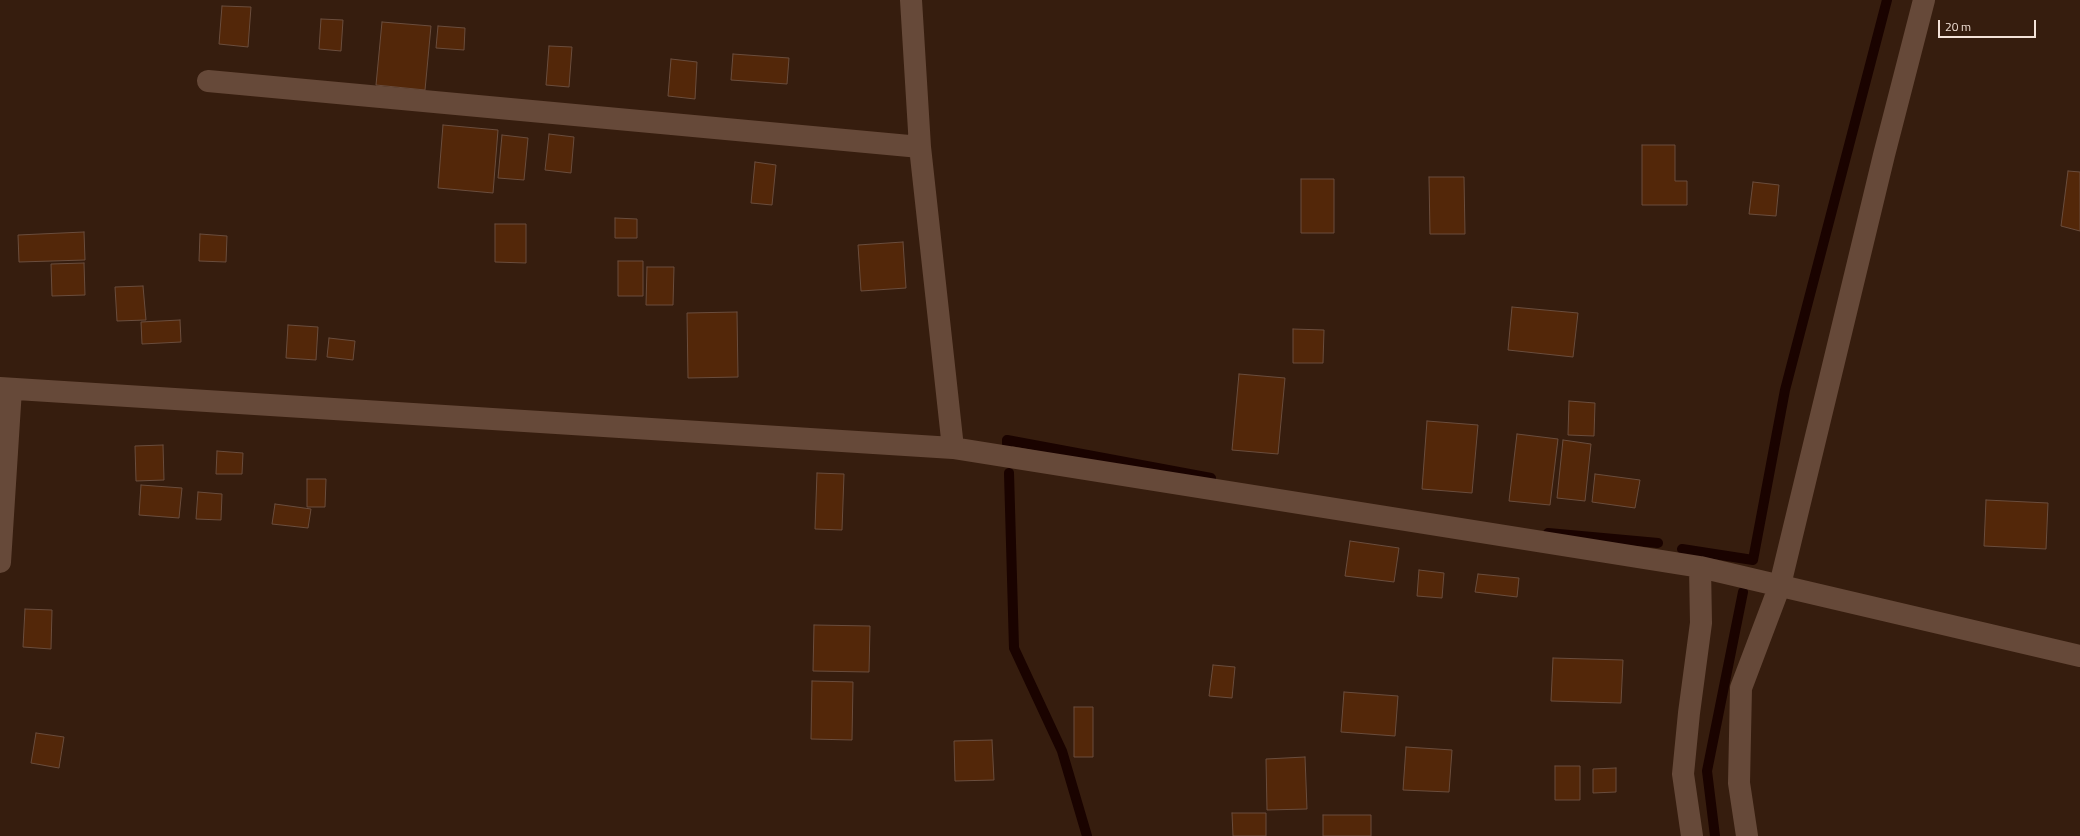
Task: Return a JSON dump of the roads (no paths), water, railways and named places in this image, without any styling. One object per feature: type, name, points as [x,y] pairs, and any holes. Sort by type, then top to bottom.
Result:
[{"type":"street","points":[[911,0],[920,147],[953,448]]},
{"type":"street","points":[[1747,836],[1739,783],[1741,688],[1780,586],[1880,171],[1924,0]]},
{"type":"street","points":[[208,81],[920,147]]},
{"type":"street","points":[[0,562],[6,389],[953,448],[1700,567],[2080,656]]},
{"type":"street","points":[[1692,836],[1683,774],[1689,713],[1701,623],[1700,567]]},
{"type":"waterway","points":[[1682,549],[1753,560],[1785,390],[1887,0]]},
{"type":"waterway","points":[[1007,447],[1007,440],[1211,478]]},
{"type":"waterway","points":[[1009,473],[1014,648],[1062,751],[1087,836]]},
{"type":"waterway","points":[[1548,533],[1658,543]]},
{"type":"waterway","points":[[1715,836],[1707,771],[1743,592]]}]
